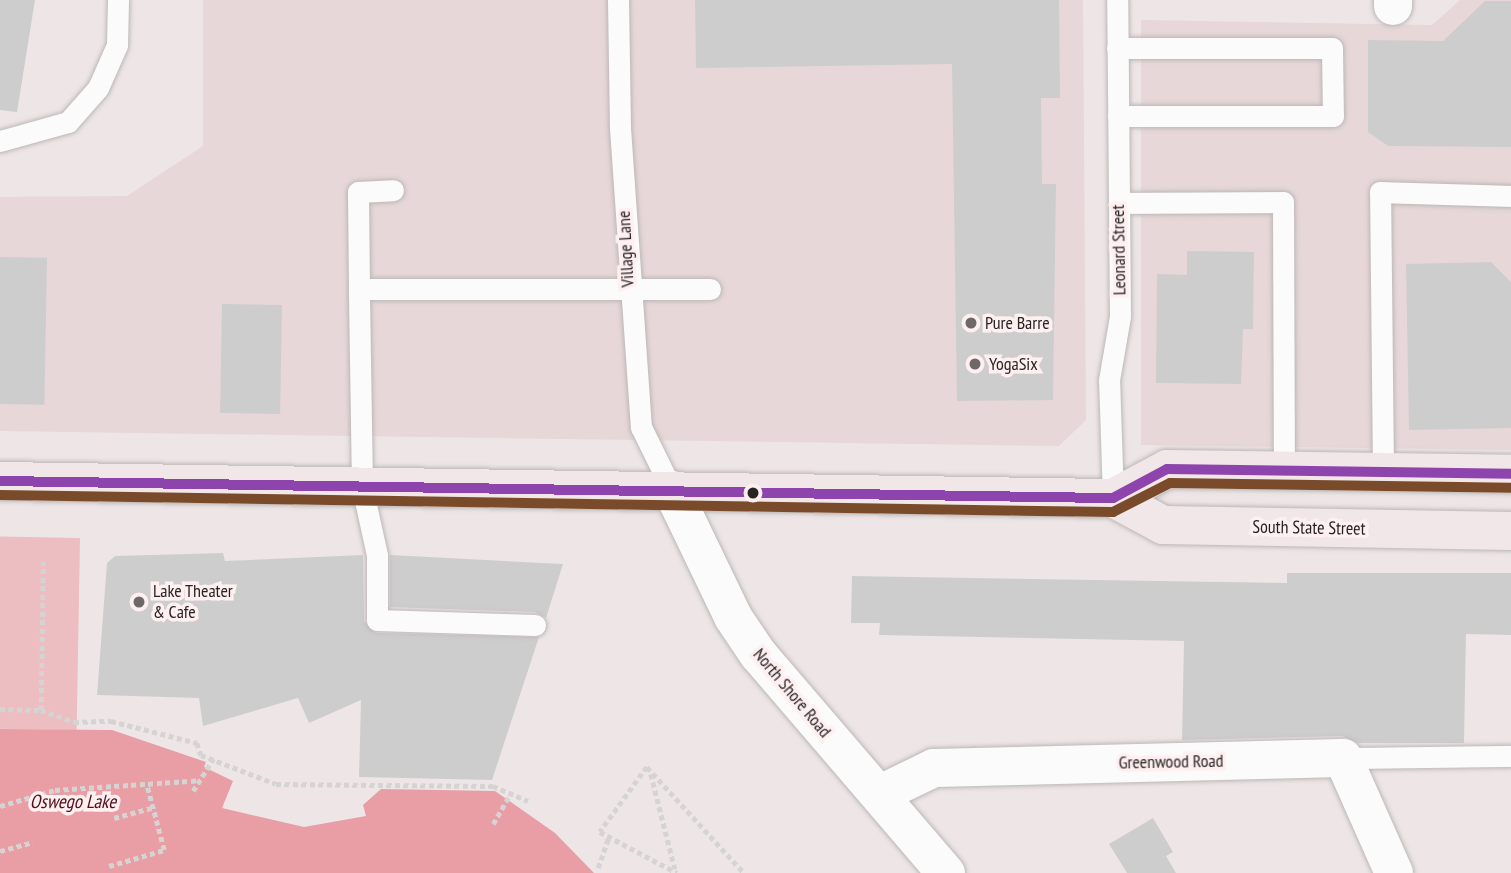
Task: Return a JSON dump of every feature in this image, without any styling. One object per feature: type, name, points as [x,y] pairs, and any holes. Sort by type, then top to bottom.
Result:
[{"type":"main road","name":"South State Street","points":[[1113,498],[1167,469],[1511,474]]},
{"type":"main road","name":"South State Street","points":[[0,481],[1113,498],[1163,525],[1511,531]]},
{"type":"street","name":"North Shore Road","points":[[672,490],[733,617],[758,654],[946,873]]},
{"type":"street","name":"Greenwood Road","points":[[880,794],[934,768],[1343,758]]},
{"type":"street","points":[[1343,758],[1394,873]]},
{"type":"lane","points":[[0,141],[68,122],[98,88],[117,45],[118,0]]},
{"type":"lane","name":"Village Lane","points":[[618,0],[629,293],[641,427],[672,490]]},
{"type":"lane","name":"Leonard Street","points":[[1113,498],[1109,380],[1119,351],[1116,0]]},
{"type":"lane","points":[[1117,48],[1332,48],[1333,116],[1118,116]]},
{"type":"lane","points":[[393,190],[358,192],[362,487],[377,555],[377,620],[535,625]]},
{"type":"lane","points":[[1383,471],[1380,192],[1511,196]]},
{"type":"lane","points":[[1119,203],[1283,202],[1284,470]]},
{"type":"lane","points":[[359,289],[629,293],[710,289]]},
{"type":"lane","points":[[1343,758],[1511,756]]},
{"type":"path","points":[[41,710],[43,562]]},
{"type":"path","points":[[0,709],[41,710],[74,722],[111,721],[197,743],[201,755],[275,783],[493,786],[528,801]]},
{"type":"path","points":[[193,792],[213,759]]},
{"type":"path","points":[[647,767],[600,832],[676,872]]},
{"type":"path","points":[[647,767],[744,873]]},
{"type":"path","points":[[647,767],[676,872]]},
{"type":"path","points":[[0,806],[55,790],[147,786],[201,780]]},
{"type":"path","points":[[109,866],[164,850],[147,786]]},
{"type":"path","points":[[493,824],[511,793]]},
{"type":"path","points":[[114,818],[152,808]]},
{"type":"path","points":[[598,869],[609,836]]},
{"type":"path","points":[[0,851],[33,842]]},
{"type":"path","points":[[732,873],[739,867]]},
{"type":"shaded area","points":[[203,0],[1083,0],[1086,420],[1059,446],[0,431],[0,197],[127,196],[203,146]]},
{"type":"shaded area","points":[[1460,0],[1511,0],[1511,450],[1141,445],[1141,20],[1432,25]]},
{"type":"shaded area","points":[[0,537],[80,538],[77,730],[0,729]]},
{"type":"water","name":"Oswego Lake","points":[[0,729],[112,730],[206,762],[204,767],[233,781],[222,808],[304,827],[366,816],[363,805],[381,789],[495,791],[555,833],[594,873],[0,873]]},
{"type":"building","points":[[0,0],[35,0],[17,112],[0,110]]},
{"type":"building","points":[[695,0],[1059,0],[1060,98],[1041,98],[1042,184],[1056,184],[1053,400],[957,401],[952,64],[696,68]]},
{"type":"building","points":[[1485,1],[1511,1],[1511,147],[1388,146],[1368,132],[1368,40],[1443,41]]},
{"type":"building","points":[[1187,251],[1254,252],[1253,329],[1243,329],[1241,384],[1156,383],[1157,274],[1187,275]]},
{"type":"building","points":[[0,257],[47,258],[44,405],[0,404]]},
{"type":"building","points":[[1491,262],[1511,282],[1511,428],[1409,430],[1406,264]]},
{"type":"building","points":[[222,304],[282,305],[280,414],[220,413]]},
{"type":"building","points":[[223,553],[225,561],[363,555],[364,621],[376,633],[539,637],[492,780],[359,777],[361,700],[309,723],[298,698],[203,726],[199,698],[97,695],[107,563],[115,556]]},
{"type":"building","points":[[390,555],[563,564],[546,618],[535,612],[390,607]]},
{"type":"building","points":[[1287,573],[1511,573],[1511,635],[1466,634],[1464,743],[1358,743],[1342,736],[1182,740],[1184,641],[879,635],[880,623],[851,623],[852,576],[1287,583]]},
{"type":"building","points":[[1153,818],[1173,852],[1166,856],[1176,873],[1127,873],[1109,844]]},
{"type":"transit line","points":[[0,481],[1113,498],[1167,469],[1511,474]]},
{"type":"transit line","points":[[0,495],[1113,512],[1170,483],[1511,488]]},
{"type":"place","name":"Pure Barre","points":[[971,323]]},
{"type":"place","name":"YogaSix","points":[[975,364]]},
{"type":"place","name":"Lake Theater & Cafe","points":[[139,602]]}]
